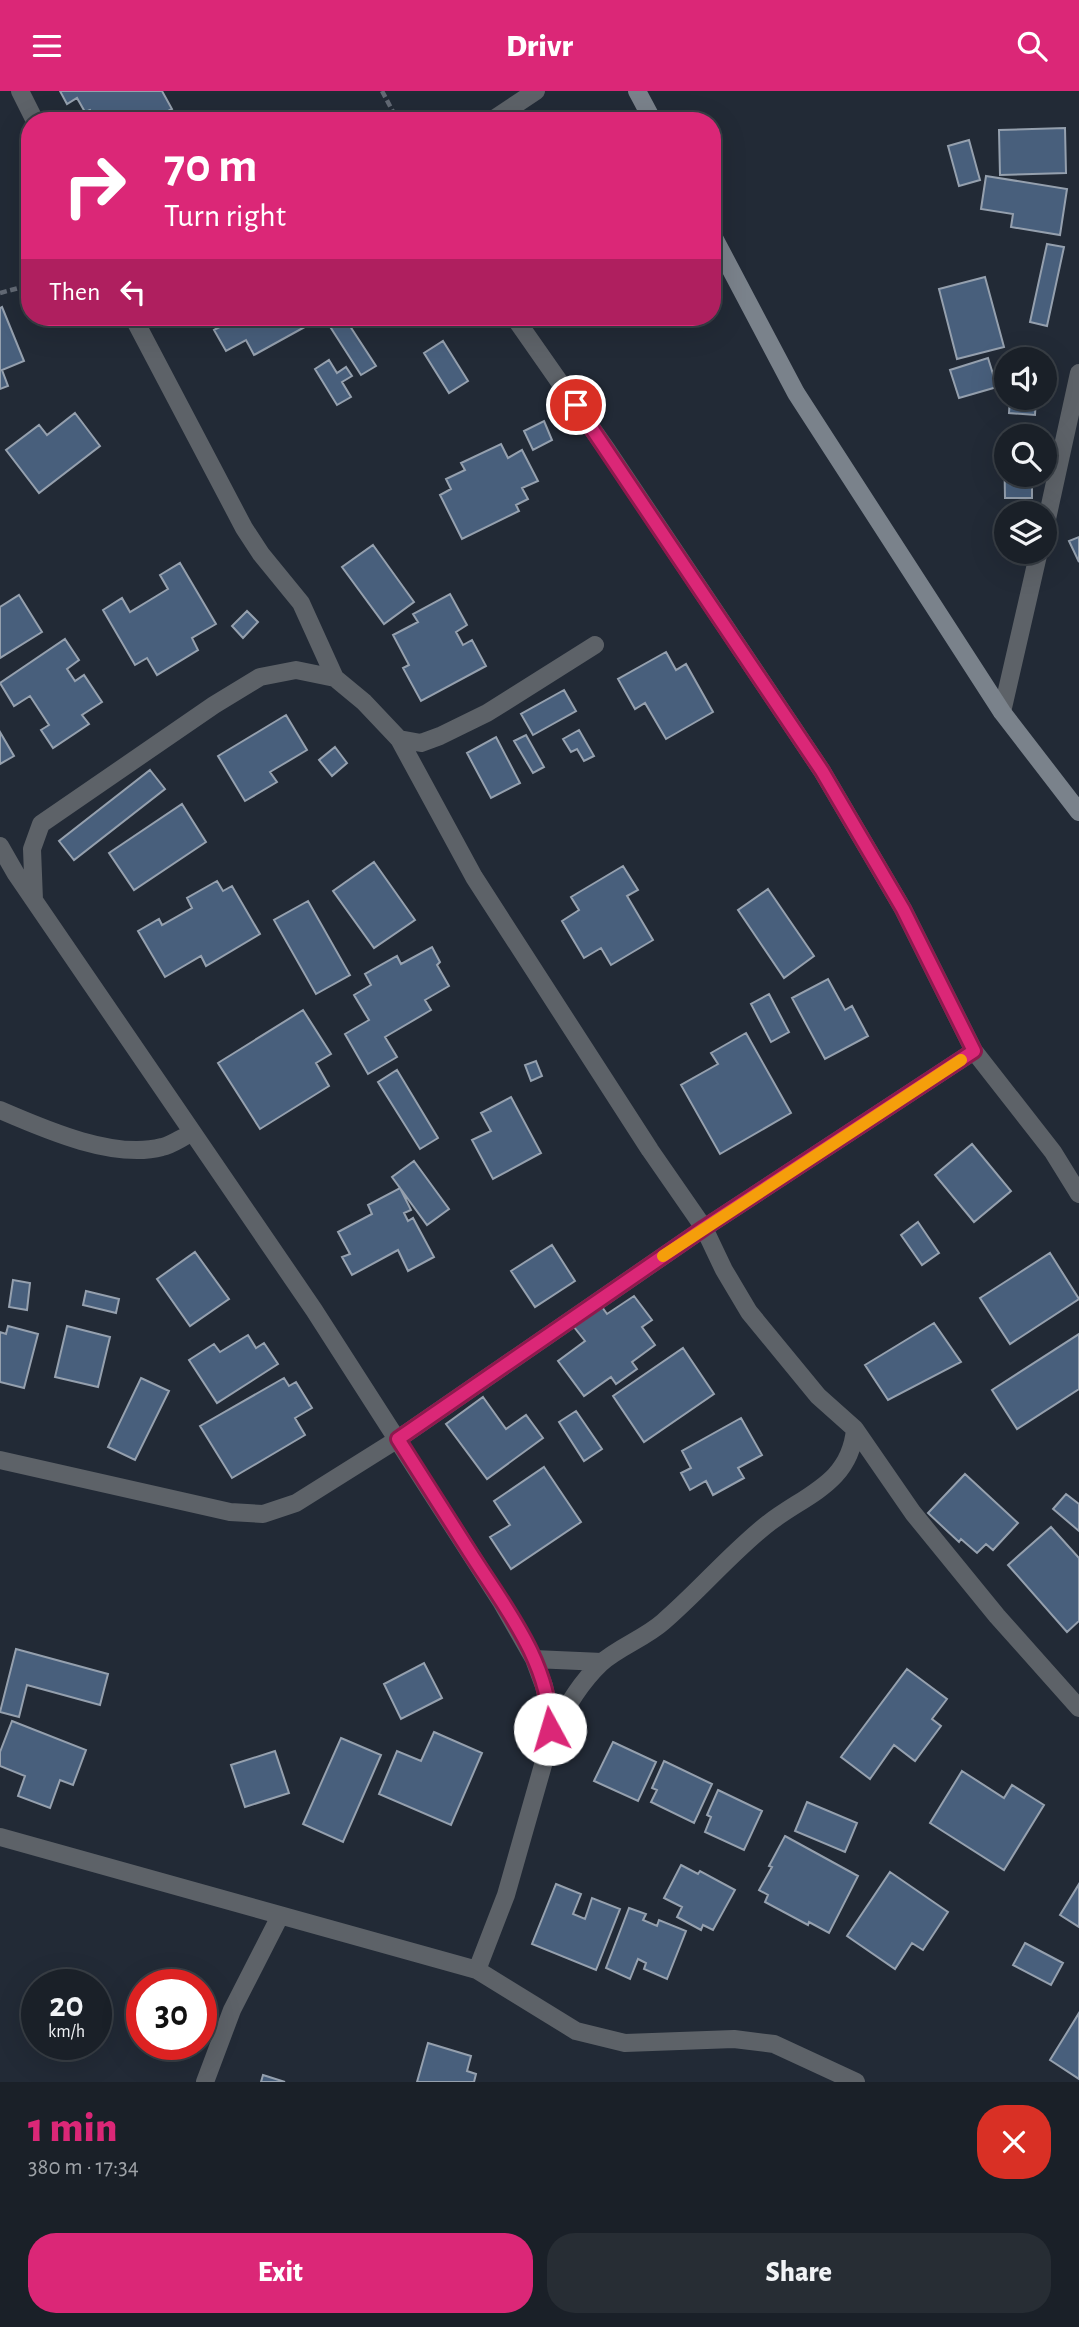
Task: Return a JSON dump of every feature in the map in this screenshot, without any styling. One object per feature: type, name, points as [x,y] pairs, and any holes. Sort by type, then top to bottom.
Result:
[{"type":"main road","points":[[637,91],[648,112]]},
{"type":"main road","points":[[721,251],[796,393],[1002,712],[1079,812]]},
{"type":"street","points":[[20,91],[30,112]]},
{"type":"street","points":[[504,112],[536,91]]},
{"type":"street","points":[[138,326],[244,528],[261,554],[301,603],[335,678],[364,702],[400,739],[474,877],[650,1150],[704,1228],[724,1270],[749,1312],[818,1396],[855,1429],[913,1513],[1079,1708]]},
{"type":"street","points":[[520,326],[607,450],[822,771],[903,909],[974,1051],[1053,1153],[1079,1194]]},
{"type":"street","points":[[1051,501],[1079,373]]},
{"type":"street","points":[[1002,712],[1036,564]]},
{"type":"street","points":[[400,739],[421,743],[440,736],[486,713],[595,645]]},
{"type":"street","points":[[34,900],[32,849],[41,824],[72,801],[260,677],[296,670],[335,678]]},
{"type":"street","points":[[0,846],[34,900],[314,1310],[502,1603],[534,1658],[544,1686],[550,1713],[549,1744]]},
{"type":"street","points":[[0,1460],[230,1512],[263,1514],[296,1503],[398,1439],[704,1228],[974,1051]]},
{"type":"street","points":[[0,1110],[42,1128],[99,1145],[135,1151],[164,1147],[192,1133]]},
{"type":"street","points":[[477,1971],[506,1895],[549,1744],[564,1710],[602,1663],[661,1624],[766,1525],[831,1482],[845,1465],[854,1445],[855,1429]]},
{"type":"street","points":[[534,1658],[602,1663]]},
{"type":"street","points":[[0,1837],[477,1971],[576,2031],[625,2043],[734,2039],[774,2044],[856,2082]]},
{"type":"street","points":[[205,2082],[232,2010],[280,1916]]},
{"type":"path","points":[[382,91],[393,112]]},
{"type":"path","points":[[0,293],[21,287]]},
{"type":"building","points":[[60,91],[162,91],[172,109],[166,112],[85,112],[77,98],[67,104]]},
{"type":"building","points":[[1065,128],[1066,173],[1000,175],[999,130]]},
{"type":"building","points":[[969,140],[980,180],[959,186],[948,146]]},
{"type":"building","points":[[986,176],[1067,189],[1060,235],[1011,227],[1013,214],[981,209]]},
{"type":"building","points":[[1047,244],[1064,247],[1047,326],[1030,322]]},
{"type":"building","points":[[985,277],[1004,347],[994,347],[994,350],[957,359],[939,289]]},
{"type":"building","points":[[2,307],[24,361],[2,370],[8,386],[0,389],[0,308]]},
{"type":"building","points":[[221,326],[307,326],[254,355],[246,340],[226,351],[214,330]]},
{"type":"building","points":[[330,326],[350,326],[376,366],[361,375]]},
{"type":"building","points":[[443,341],[468,381],[449,393],[424,353]]},
{"type":"building","points":[[988,358],[994,388],[959,398],[950,370]]},
{"type":"building","points":[[329,360],[337,373],[346,367],[352,376],[342,382],[351,397],[337,405],[315,369]]},
{"type":"building","points":[[1009,410],[1035,410],[1035,415],[1009,413]]},
{"type":"building","points":[[75,413],[100,446],[39,493],[6,450],[39,425],[47,435]]},
{"type":"building","points":[[544,421],[552,440],[533,450],[524,431]]},
{"type":"building","points":[[501,444],[508,458],[522,450],[538,481],[522,488],[528,499],[516,505],[519,511],[462,539],[440,495],[451,489],[446,479],[465,470],[461,463]]},
{"type":"building","points":[[1005,487],[1032,487],[1032,498],[1005,498]]},
{"type":"building","points":[[1079,537],[1079,562],[1069,541]]},
{"type":"building","points":[[373,545],[414,602],[384,624],[342,567]]},
{"type":"building","points":[[180,563],[216,624],[192,638],[198,650],[157,675],[147,658],[135,665],[103,610],[122,598],[130,612],[168,589],[160,575]]},
{"type":"building","points":[[450,594],[467,625],[456,632],[463,645],[472,640],[486,666],[421,701],[403,668],[409,665],[393,635],[418,622],[413,614]]},
{"type":"building","points":[[19,595],[42,632],[0,658],[0,607]]},
{"type":"building","points":[[247,611],[258,622],[243,638],[232,626]]},
{"type":"building","points":[[65,639],[79,660],[67,669],[75,681],[84,675],[102,702],[82,715],[89,724],[53,748],[41,730],[49,725],[30,696],[14,706],[0,683]]},
{"type":"building","points":[[666,652],[676,670],[686,664],[713,712],[666,739],[645,703],[635,709],[618,679]]},
{"type":"building","points":[[564,690],[576,711],[533,735],[521,714]]},
{"type":"building","points":[[286,715],[307,750],[270,772],[277,782],[245,801],[218,756]]},
{"type":"building","points":[[579,730],[594,756],[584,761],[577,749],[571,752],[563,739]]},
{"type":"building","points":[[0,732],[14,756],[0,764]]},
{"type":"building","points":[[526,735],[544,767],[533,773],[514,741]]},
{"type":"building","points":[[496,737],[520,783],[491,798],[467,753]]},
{"type":"building","points":[[335,747],[347,763],[332,776],[319,760]]},
{"type":"building","points":[[150,770],[165,789],[74,860],[59,841]]},
{"type":"building","points":[[182,804],[206,842],[134,890],[109,853]]},
{"type":"building","points":[[374,862],[415,920],[374,948],[333,891]]},
{"type":"building","points":[[623,866],[638,890],[627,896],[653,940],[611,965],[601,948],[584,958],[562,921],[579,910],[571,897]]},
{"type":"building","points":[[217,881],[223,891],[232,886],[260,934],[206,966],[201,956],[165,977],[138,931],[159,919],[162,925],[192,908],[187,898]]},
{"type":"building","points":[[768,889],[814,956],[784,978],[738,910]]},
{"type":"building","points":[[308,901],[350,975],[316,994],[274,920]]},
{"type":"building","points":[[432,947],[440,962],[437,965],[449,986],[425,1000],[431,1010],[385,1037],[397,1057],[368,1074],[345,1034],[369,1020],[354,995],[371,985],[365,974],[397,956],[401,964]]},
{"type":"building","points":[[828,979],[845,1010],[852,1006],[868,1036],[825,1059],[792,998]]},
{"type":"building","points":[[769,994],[789,1032],[771,1042],[751,1004]]},
{"type":"building","points":[[303,1010],[331,1054],[316,1063],[329,1086],[260,1129],[218,1063]]},
{"type":"building","points":[[746,1033],[791,1113],[720,1154],[681,1085],[718,1064],[711,1053]]},
{"type":"building","points":[[536,1061],[542,1076],[531,1081],[525,1065]]},
{"type":"building","points":[[397,1070],[438,1138],[420,1149],[378,1082]]},
{"type":"building","points":[[511,1097],[541,1153],[493,1179],[472,1140],[491,1131],[481,1113]]},
{"type":"building","points":[[972,1144],[1011,1191],[974,1222],[935,1175]]},
{"type":"building","points":[[414,1161],[449,1209],[427,1225],[392,1177]]},
{"type":"building","points":[[400,1188],[411,1210],[404,1213],[408,1221],[413,1218],[434,1257],[408,1271],[398,1250],[352,1275],[342,1257],[350,1254],[338,1232],[372,1214],[368,1205]]},
{"type":"building","points":[[918,1222],[939,1253],[922,1265],[901,1235]]},
{"type":"building","points":[[552,1245],[575,1281],[535,1307],[511,1271]]},
{"type":"building","points":[[195,1252],[229,1299],[190,1326],[157,1279]]},
{"type":"building","points":[[1050,1253],[1079,1299],[1010,1344],[980,1298]]},
{"type":"building","points":[[13,1280],[30,1283],[27,1310],[9,1307]]},
{"type":"building","points":[[86,1291],[119,1299],[116,1313],[83,1305]]},
{"type":"building","points":[[634,1296],[652,1320],[642,1327],[655,1345],[632,1362],[637,1369],[616,1384],[611,1377],[584,1396],[558,1361],[585,1341],[574,1327],[602,1307],[607,1314]]},
{"type":"building","points":[[934,1323],[961,1362],[888,1400],[865,1365]]},
{"type":"building","points":[[8,1326],[38,1334],[24,1388],[0,1382],[0,1332],[6,1334]]},
{"type":"building","points":[[67,1326],[110,1337],[98,1387],[55,1377]]},
{"type":"building","points":[[1079,1334],[1079,1389],[1017,1429],[992,1390]]},
{"type":"building","points":[[248,1335],[256,1348],[264,1343],[278,1364],[217,1403],[189,1360],[214,1344],[220,1352]]},
{"type":"building","points":[[683,1348],[714,1394],[644,1442],[613,1396]]},
{"type":"building","points":[[141,1378],[169,1391],[135,1460],[108,1447]]},
{"type":"building","points":[[284,1378],[289,1386],[296,1382],[312,1408],[295,1418],[305,1435],[232,1478],[200,1426]]},
{"type":"building","points":[[483,1397],[506,1429],[526,1415],[543,1438],[487,1479],[446,1424]]},
{"type":"building","points":[[576,1411],[602,1449],[584,1461],[559,1422]]},
{"type":"building","points":[[741,1418],[762,1455],[738,1468],[744,1478],[713,1495],[706,1481],[690,1490],[681,1473],[691,1468],[682,1451]]},
{"type":"building","points":[[544,1467],[581,1522],[511,1569],[490,1537],[510,1525],[494,1501]]},
{"type":"building","points":[[965,1474],[1018,1523],[993,1550],[986,1544],[977,1553],[961,1539],[959,1542],[928,1513]]},
{"type":"building","points":[[1066,1494],[1079,1504],[1079,1531],[1053,1509]]},
{"type":"building","points":[[1051,1527],[1079,1558],[1079,1621],[1067,1632],[1008,1565]]},
{"type":"building","points":[[16,1649],[108,1674],[100,1705],[27,1685],[19,1717],[0,1712]]},
{"type":"building","points":[[424,1663],[442,1698],[401,1719],[384,1684]]},
{"type":"building","points":[[907,1669],[947,1699],[932,1719],[941,1726],[915,1761],[894,1745],[870,1779],[841,1757]]},
{"type":"building","points":[[12,1721],[86,1750],[73,1785],[60,1780],[50,1808],[18,1796],[25,1776],[0,1766],[0,1752]]},
{"type":"building","points":[[434,1732],[482,1753],[451,1825],[379,1794],[397,1751],[421,1761]]},
{"type":"building","points":[[341,1738],[381,1755],[343,1842],[303,1824]]},
{"type":"building","points":[[613,1742],[656,1762],[638,1801],[594,1781]]},
{"type":"building","points":[[275,1751],[289,1793],[245,1807],[231,1765]]},
{"type":"building","points":[[664,1761],[712,1784],[694,1823],[651,1802],[657,1790],[652,1788]]},
{"type":"building","points":[[962,1771],[1004,1798],[1012,1785],[1044,1805],[1004,1870],[930,1823]]},
{"type":"building","points":[[718,1790],[762,1811],[744,1850],[705,1832],[711,1817],[707,1815]]},
{"type":"building","points":[[807,1802],[857,1823],[845,1852],[795,1831]]},
{"type":"building","points":[[785,1836],[858,1876],[829,1933],[765,1902],[768,1895],[759,1890]]},
{"type":"building","points":[[681,1865],[698,1874],[700,1871],[735,1890],[713,1930],[703,1925],[701,1930],[677,1917],[682,1907],[664,1898]]},
{"type":"building","points":[[890,1872],[948,1912],[923,1950],[912,1943],[895,1969],[847,1936]]},
{"type":"building","points":[[556,1884],[581,1894],[573,1914],[585,1919],[592,1898],[620,1909],[596,1970],[532,1944]]},
{"type":"building","points":[[1079,1884],[1079,1927],[1060,1915]]},
{"type":"building","points":[[629,1908],[646,1914],[643,1920],[657,1926],[659,1920],[686,1931],[667,1979],[644,1969],[646,1963],[638,1959],[630,1979],[606,1968]]},
{"type":"building","points":[[1025,1943],[1063,1963],[1051,1985],[1013,1965]]},
{"type":"building","points":[[1079,2013],[1079,2079],[1050,2060]]},
{"type":"building","points":[[428,2043],[471,2056],[467,2071],[476,2074],[474,2082],[417,2082]]},
{"type":"building","points":[[263,2075],[285,2082],[261,2082]]},
{"type":"slow traffic","points":[[663,1256],[961,1060]]},
{"type":"route","points":[[550,1729],[550,1713],[544,1686],[534,1658],[398,1439],[704,1228],[974,1051],[903,909],[822,771],[576,405]]}]
